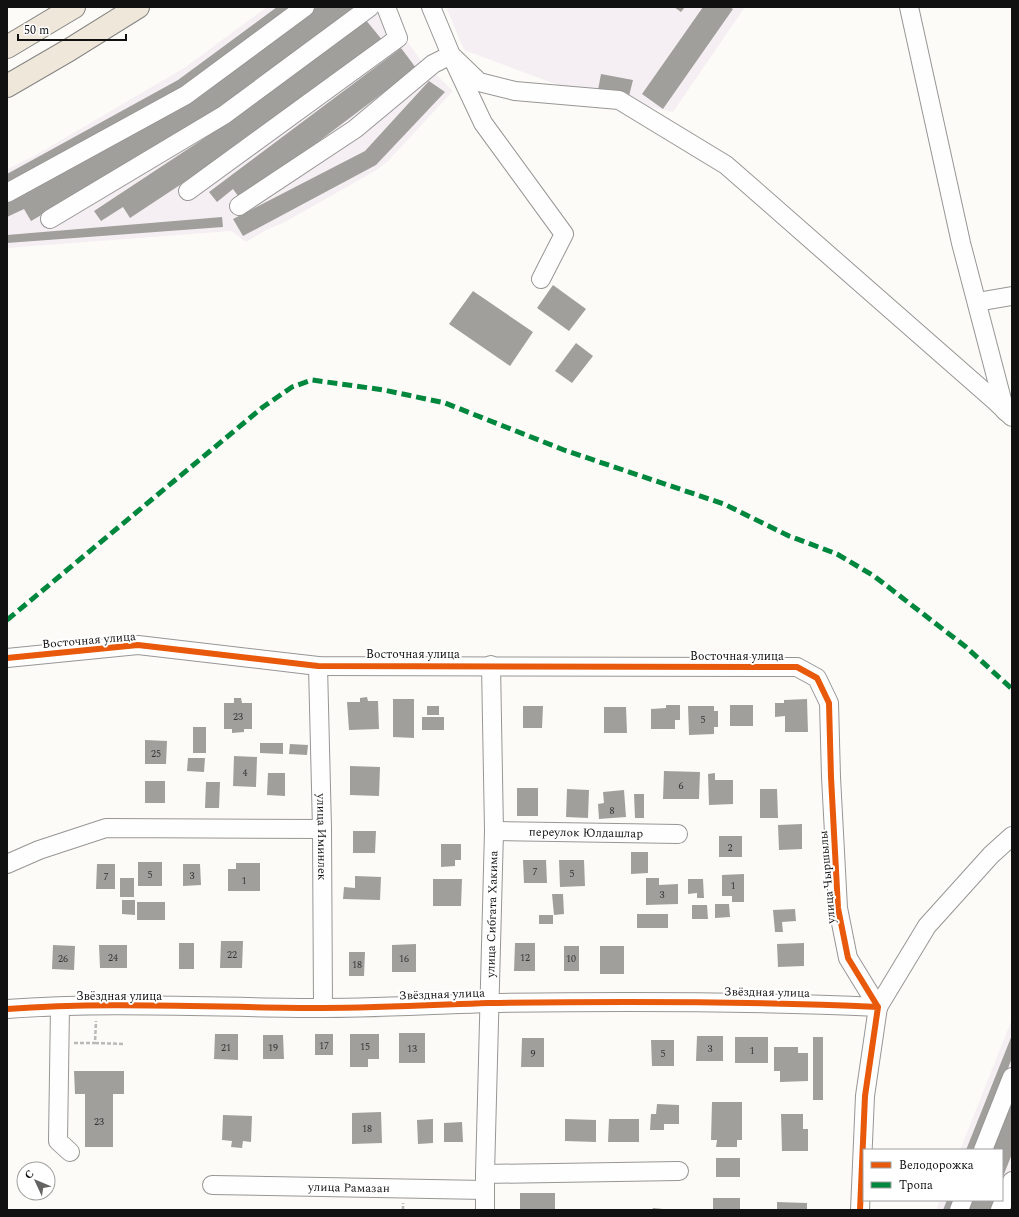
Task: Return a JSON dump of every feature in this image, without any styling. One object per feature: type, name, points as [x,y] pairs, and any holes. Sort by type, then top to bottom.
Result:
[{"type":"main road","points":[[7,47],[74,7]]},
{"type":"main road","points":[[7,86],[138,7]]},
{"type":"street","points":[[7,193],[186,95],[305,7]]},
{"type":"street","points":[[50,219],[224,115],[370,7]]},
{"type":"street","points":[[188,191],[398,38],[386,7]]},
{"type":"street","points":[[431,7],[451,55],[483,123],[564,234],[541,278]]},
{"type":"street","points":[[909,7],[961,243],[1008,407]]},
{"type":"street","points":[[239,206],[355,130],[433,64],[451,55]]},
{"type":"street","points":[[451,55],[479,82],[515,92],[619,100],[726,165],[1008,407]]},
{"type":"street","points":[[977,302],[1012,296]]},
{"type":"street","name":"Восточная улица","points":[[7,658],[138,645],[318,666],[491,665],[797,667],[817,678]]},
{"type":"street","name":"улица Сибгата Хакима","points":[[485,1210],[494,831],[491,665]]},
{"type":"street","name":"улица Иминлек","points":[[318,666],[322,829],[323,1008]]},
{"type":"street","name":"улица Чыршылы","points":[[817,678],[829,703],[831,777],[838,908],[848,958],[878,1007]]},
{"type":"street","points":[[7,864],[39,850],[106,828],[322,829]]},
{"type":"street","name":"переулок Юлдашлар","points":[[494,831],[678,834]]},
{"type":"street","points":[[860,1210],[865,1096],[878,1007],[927,926],[991,855],[1012,836]]},
{"type":"street","name":"Звёздная улица","points":[[7,1009],[97,1006],[323,1008],[490,1004],[687,1002],[811,1004],[878,1007]]},
{"type":"street","points":[[60,1007],[58,1141],[70,1152]]},
{"type":"street","points":[[983,1149],[1012,1077]]},
{"type":"street","name":"улица Рамазан","points":[[212,1185],[485,1182],[679,1171]]},
{"type":"street","points":[[1000,1210],[1012,1181]]},
{"type":"path","points":[[95,1043],[97,1006]]},
{"type":"path","points":[[59,1044],[125,1044]]},
{"type":"shaded area","points":[[267,7],[382,7],[420,59],[453,91],[388,161],[375,171],[285,222],[266,230],[246,242],[231,231],[7,248],[7,169],[34,156],[184,68]]},
{"type":"shaded area","points":[[446,7],[745,7],[673,112],[574,91],[464,50]]},
{"type":"shaded area","points":[[1012,1019],[1012,1210],[936,1210],[940,1201],[1003,1201],[1003,1149],[960,1149]]},
{"type":"building","points":[[277,7],[297,7],[185,91],[7,187],[7,174],[178,80]]},
{"type":"building","points":[[317,7],[359,7],[205,120],[31,221],[24,209],[7,217],[7,199],[189,100]]},
{"type":"building","points":[[674,7],[685,7],[681,12]]},
{"type":"building","points":[[703,7],[730,7],[733,9],[663,109],[642,94]]},
{"type":"building","points":[[365,19],[383,41],[257,134],[130,218],[123,207],[101,221],[94,211],[244,112]]},
{"type":"building","points":[[401,48],[416,68],[241,200],[233,189],[217,202],[209,192]]},
{"type":"building","points":[[601,74],[633,80],[629,96],[598,90]]},
{"type":"building","points":[[429,81],[445,92],[376,165],[243,236],[233,219],[365,151]]},
{"type":"building","points":[[222,217],[223,227],[7,243],[7,235]]},
{"type":"building","points":[[553,285],[586,309],[569,331],[537,308]]},
{"type":"building","points":[[473,291],[533,332],[510,366],[449,324]]},
{"type":"building","points":[[576,343],[593,356],[572,383],[555,371]]},
{"type":"building","points":[[367,697],[368,701],[378,701],[379,729],[349,730],[347,702],[360,702],[360,698]]},
{"type":"building","points":[[234,698],[241,698],[242,703],[252,703],[252,729],[244,729],[244,732],[232,733],[232,729],[224,729],[224,703],[234,703]]},
{"type":"building","points":[[393,699],[414,699],[414,738],[393,737]]},
{"type":"building","points":[[807,699],[808,732],[785,732],[785,716],[775,717],[775,703],[784,703],[784,700]]},
{"type":"building","points":[[666,705],[680,705],[680,720],[675,720],[675,729],[651,729],[651,709],[666,708]]},
{"type":"building","points":[[730,705],[753,705],[753,726],[730,726]]},
{"type":"building","points":[[427,706],[439,706],[439,715],[427,715]]},
{"type":"building","points":[[523,706],[543,706],[542,728],[523,728]]},
{"type":"building","points":[[688,706],[714,706],[714,711],[718,711],[718,727],[714,727],[714,734],[689,735]]},
{"type":"building","points":[[604,707],[626,707],[627,733],[604,733]]},
{"type":"building","points":[[422,717],[444,717],[444,730],[422,730]]},
{"type":"building","points":[[193,727],[206,727],[206,753],[193,753]]},
{"type":"building","points":[[145,740],[167,741],[166,764],[145,764]]},
{"type":"building","points":[[260,743],[283,743],[283,754],[260,753]]},
{"type":"building","points":[[290,744],[308,745],[307,755],[289,754]]},
{"type":"building","points":[[234,756],[257,757],[256,787],[233,786]]},
{"type":"building","points":[[188,758],[205,758],[204,772],[187,771]]},
{"type":"building","points":[[350,766],[380,767],[379,796],[350,795]]},
{"type":"building","points":[[664,771],[700,772],[699,799],[663,799]]},
{"type":"building","points":[[268,773],[285,773],[285,796],[267,795]]},
{"type":"building","points":[[715,773],[715,780],[733,780],[733,804],[709,805],[708,774]]},
{"type":"building","points":[[145,781],[165,781],[165,803],[145,803]]},
{"type":"building","points":[[206,782],[220,782],[219,808],[205,808]]},
{"type":"building","points":[[517,788],[538,788],[538,816],[517,816]]},
{"type":"building","points":[[567,789],[589,790],[588,818],[566,817]]},
{"type":"building","points":[[760,789],[777,789],[778,818],[760,818]]},
{"type":"building","points":[[624,790],[626,817],[599,819],[598,804],[604,803],[603,792]]},
{"type":"building","points":[[634,794],[644,794],[644,818],[635,818]]},
{"type":"building","points":[[802,824],[802,849],[779,850],[778,825]]},
{"type":"building","points":[[353,831],[376,831],[375,853],[353,853]]},
{"type":"building","points":[[719,836],[742,836],[742,857],[719,857]]},
{"type":"building","points":[[441,844],[461,844],[461,860],[455,860],[455,866],[441,867]]},
{"type":"building","points":[[631,852],[648,852],[648,873],[631,874]]},
{"type":"building","points":[[523,860],[546,860],[547,883],[524,883]]},
{"type":"building","points":[[559,860],[584,860],[585,886],[560,887]]},
{"type":"building","points":[[138,862],[162,862],[162,886],[138,886]]},
{"type":"building","points":[[236,863],[260,863],[260,891],[228,891],[228,869],[236,869]]},
{"type":"building","points":[[97,864],[115,864],[115,889],[96,889]]},
{"type":"building","points":[[183,864],[200,864],[201,885],[183,886]]},
{"type":"building","points":[[744,874],[744,902],[732,902],[732,896],[722,896],[722,875]]},
{"type":"building","points":[[355,876],[381,877],[380,900],[343,899],[344,887],[355,888]]},
{"type":"building","points":[[120,878],[134,878],[134,897],[120,897]]},
{"type":"building","points":[[646,878],[659,878],[659,885],[678,884],[678,904],[646,905]]},
{"type":"building","points":[[433,879],[462,879],[461,906],[433,906]]},
{"type":"building","points":[[688,879],[703,879],[704,898],[697,898],[697,893],[688,894]]},
{"type":"building","points":[[552,894],[563,894],[564,914],[554,915]]},
{"type":"building","points":[[122,900],[135,900],[135,915],[122,914]]},
{"type":"building","points":[[137,902],[165,902],[165,920],[137,920]]},
{"type":"building","points":[[715,904],[729,904],[730,917],[715,918]]},
{"type":"building","points":[[692,905],[707,905],[708,919],[692,919]]},
{"type":"building","points":[[795,909],[796,921],[782,922],[783,932],[775,932],[773,910]]},
{"type":"building","points":[[637,914],[668,914],[668,928],[637,928]]},
{"type":"building","points":[[539,915],[553,915],[553,924],[539,924]]},
{"type":"building","points":[[221,941],[243,941],[242,968],[220,968]]},
{"type":"building","points":[[179,943],[194,943],[194,969],[179,969]]},
{"type":"building","points":[[515,943],[535,943],[535,971],[514,971]]},
{"type":"building","points":[[804,943],[804,966],[778,967],[777,944]]},
{"type":"building","points":[[416,944],[416,972],[392,972],[392,945]]},
{"type":"building","points":[[53,945],[75,946],[74,970],[52,969]]},
{"type":"building","points":[[99,945],[127,945],[127,968],[100,968]]},
{"type":"building","points":[[564,946],[579,946],[579,971],[564,971]]},
{"type":"building","points":[[600,946],[624,946],[624,974],[600,974]]},
{"type":"building","points":[[349,952],[365,952],[364,976],[349,976]]},
{"type":"building","points":[[399,1033],[425,1033],[425,1063],[399,1063]]},
{"type":"building","points":[[215,1034],[238,1034],[238,1060],[214,1059]]},
{"type":"building","points":[[315,1034],[333,1034],[333,1055],[315,1055]]},
{"type":"building","points":[[350,1034],[379,1034],[379,1059],[368,1059],[368,1067],[350,1067]]},
{"type":"building","points":[[263,1035],[283,1035],[284,1059],[263,1059]]},
{"type":"building","points":[[1012,1035],[1012,1058],[976,1149],[966,1149]]},
{"type":"building","points":[[697,1036],[723,1036],[723,1061],[696,1061]]},
{"type":"building","points":[[735,1037],[768,1037],[768,1063],[735,1063]]},
{"type":"building","points":[[813,1037],[823,1037],[823,1100],[813,1100]]},
{"type":"building","points":[[522,1038],[544,1038],[544,1067],[521,1067]]},
{"type":"building","points":[[651,1040],[674,1040],[674,1066],[652,1066]]},
{"type":"building","points":[[774,1047],[798,1047],[798,1053],[808,1053],[808,1081],[780,1082],[780,1071],[774,1071]]},
{"type":"building","points":[[74,1071],[124,1071],[124,1094],[113,1094],[113,1147],[85,1147],[85,1094],[75,1094]]},
{"type":"building","points":[[1012,1100],[1012,1154],[1003,1176],[1003,1149],[992,1149]]},
{"type":"building","points":[[712,1102],[742,1102],[742,1140],[737,1140],[737,1147],[716,1147],[717,1140],[711,1140]]},
{"type":"building","points":[[657,1104],[679,1105],[679,1124],[664,1124],[664,1130],[650,1130],[651,1114],[656,1114]]},
{"type":"building","points":[[381,1112],[382,1143],[352,1144],[352,1113]]},
{"type":"building","points":[[781,1114],[803,1114],[803,1129],[808,1129],[808,1151],[782,1151]]},
{"type":"building","points":[[223,1115],[252,1116],[251,1142],[243,1141],[242,1148],[231,1147],[232,1141],[222,1140]]},
{"type":"building","points":[[433,1119],[433,1143],[418,1144],[417,1120]]},
{"type":"building","points":[[565,1119],[596,1120],[596,1142],[565,1141]]},
{"type":"building","points":[[609,1119],[639,1119],[639,1142],[608,1142]]},
{"type":"building","points":[[462,1122],[463,1142],[444,1142],[444,1123]]},
{"type":"building","points":[[716,1158],[740,1158],[740,1177],[716,1177]]},
{"type":"building","points":[[520,1193],[555,1193],[555,1210],[520,1210]]},
{"type":"building","points":[[713,1198],[740,1198],[740,1210],[713,1210]]},
{"type":"building","points":[[947,1201],[956,1201],[952,1210],[943,1210]]},
{"type":"building","points":[[972,1201],[994,1201],[990,1210],[968,1210]]},
{"type":"building","points":[[777,1202],[807,1203],[807,1210],[777,1210]]},
{"type":"building","points":[[653,1208],[663,1209],[663,1210],[652,1210]]},
{"type":"marked path","points":[[7,620],[263,407],[292,387],[312,380],[384,390],[445,403],[564,450],[724,504],[789,536],[837,554],[874,576],[966,647],[1012,689]]},
{"type":"cycle path","points":[[7,658],[138,645],[318,666],[797,667],[817,678],[829,703],[831,777],[838,908],[848,958],[878,1007],[865,1096],[860,1210]]},
{"type":"cycle path","points":[[7,1009],[86,1005],[343,1008],[488,1003],[634,1002],[878,1007]]}]
